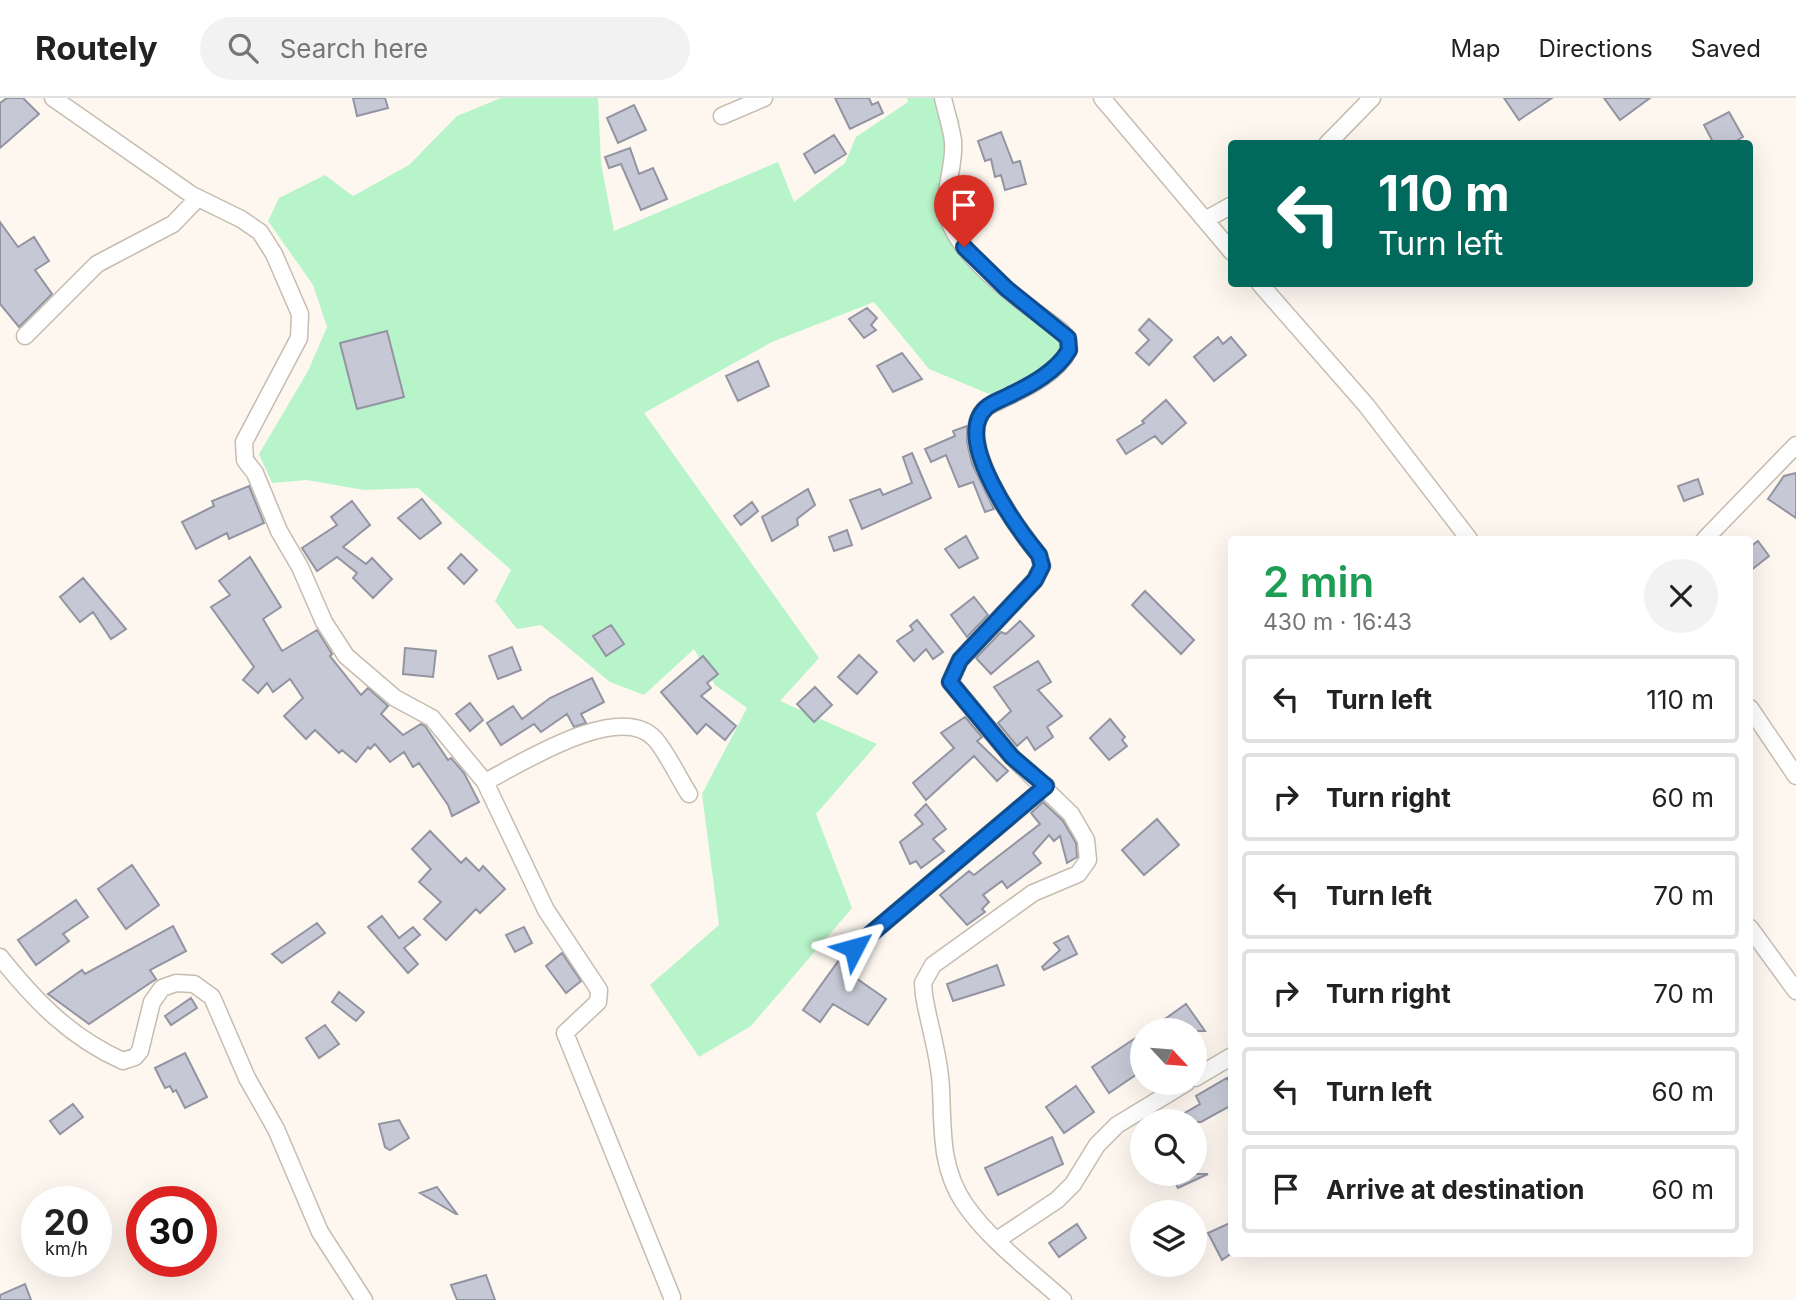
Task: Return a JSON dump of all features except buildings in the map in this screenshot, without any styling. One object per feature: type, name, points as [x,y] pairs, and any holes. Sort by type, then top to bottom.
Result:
[{"type":"street","points":[[53,98],[198,198],[242,219],[260,232],[293,294],[300,314],[299,338],[244,442],[245,460],[254,473],[279,531],[300,566],[324,622],[346,656],[395,698],[432,718],[485,782],[546,910],[599,989],[598,1002],[565,1034],[672,1297]]},
{"type":"street","points":[[722,116],[764,98]]},
{"type":"street","points":[[943,98],[953,142],[946,207],[953,230],[964,247],[1007,289],[1068,338],[1069,350],[1055,368],[986,408],[976,422],[974,436],[981,462],[1039,555],[1042,566],[1035,580],[960,660],[950,682],[1012,757],[1046,786],[1071,814],[1086,840],[1088,860],[1078,874],[1033,892],[1001,914],[933,965],[923,983],[942,1089],[940,1120],[944,1152],[953,1182],[964,1203],[997,1240],[1063,1300]]},
{"type":"street","points":[[1102,98],[1228,246]]},
{"type":"street","points":[[1331,140],[1372,98]]},
{"type":"street","points":[[24,336],[97,264],[173,224],[198,198]]},
{"type":"street","points":[[1205,220],[1228,207]]},
{"type":"street","points":[[1263,287],[1366,405],[1467,536]]},
{"type":"street","points":[[1708,536],[1796,445]]},
{"type":"street","points":[[1753,713],[1774,748],[1796,776]]},
{"type":"street","points":[[485,782],[553,746],[580,735],[625,726],[643,730],[654,738],[689,794]]},
{"type":"street","points":[[854,948],[1046,786]]},
{"type":"street","points":[[1753,932],[1796,991]]},
{"type":"street","points":[[0,957],[26,990],[53,1017],[75,1035],[123,1061],[135,1057],[140,1051],[152,1002],[162,988],[176,983],[194,984],[212,996],[247,1078],[276,1129],[320,1232],[364,1300]]},
{"type":"street","points":[[1208,1070],[1228,1058]]},
{"type":"street","points":[[997,1240],[1057,1200],[1073,1184],[1097,1145],[1118,1125],[1165,1096]]},
{"type":"green space","points":[[501,98],[598,98],[601,163],[614,231],[778,162],[794,202],[845,163],[856,137],[908,102],[907,98],[948,98],[960,122],[950,127],[948,187],[964,247],[1068,339],[1055,368],[1033,382],[989,394],[929,369],[874,302],[772,342],[644,413],[819,658],[780,701],[877,744],[816,814],[852,908],[751,1026],[699,1057],[650,985],[719,925],[702,794],[747,708],[715,685],[694,649],[644,695],[610,682],[541,625],[517,629],[495,601],[511,570],[418,488],[364,490],[307,480],[272,483],[259,454],[308,371],[327,327],[313,285],[268,221],[279,198],[325,175],[353,196],[409,165],[457,116]]},
{"type":"route","points":[[854,948],[1046,786],[1012,757],[953,689],[950,682],[954,668],[960,660],[1035,580],[1042,566],[1042,560],[1006,507],[981,462],[974,436],[976,422],[986,408],[1055,368],[1069,350],[1068,338],[1007,289],[964,247]]}]
